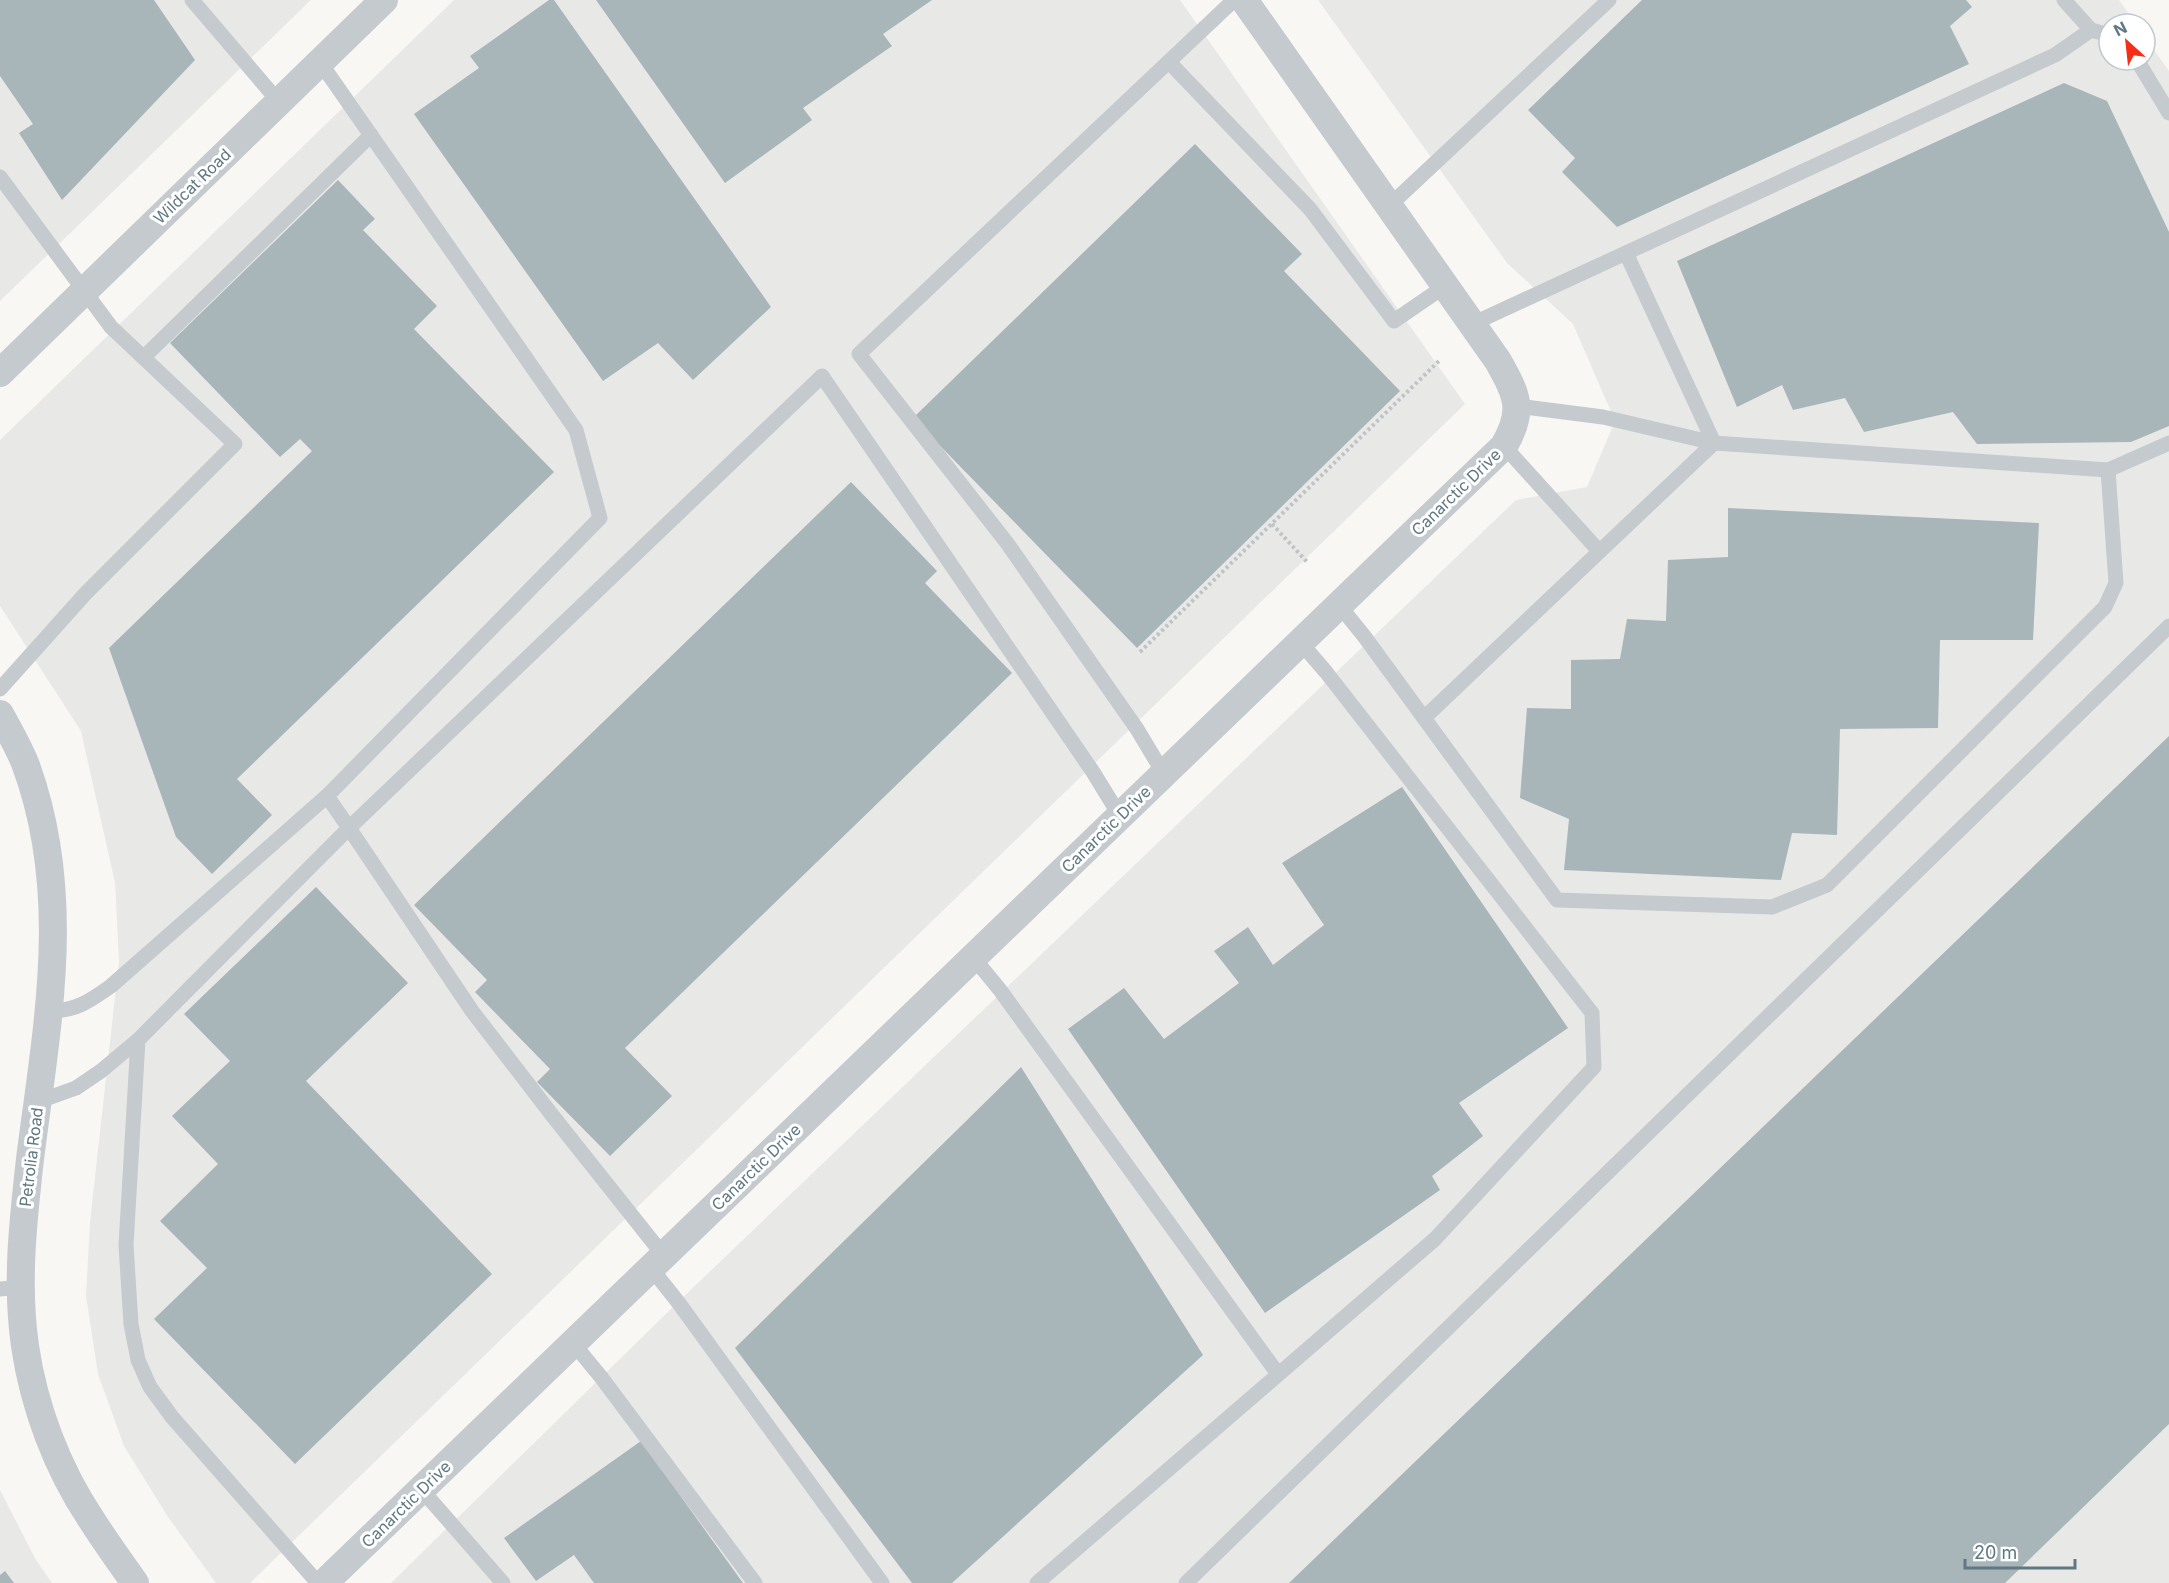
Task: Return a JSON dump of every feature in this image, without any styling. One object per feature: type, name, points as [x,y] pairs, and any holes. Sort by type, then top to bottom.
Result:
[{"type":"street","name":"Wildcat Road","points":[[0,373],[384,0]]},
{"type":"street","points":[[1244,0],[1498,361],[1511,385],[1517,406]]},
{"type":"street","name":"Canarctic Drive","points":[[324,1583],[1504,446],[1514,429],[1517,406]]},
{"type":"street","name":"Petrolia Road","points":[[0,714],[24,761],[36,796],[48,853],[54,907],[54,953],[49,1011],[24,1214],[10,1288],[38,1407],[62,1468],[90,1518],[135,1583]]},
{"type":"lane","points":[[192,0],[279,102]]},
{"type":"lane","points":[[1164,774],[1137,729],[1007,543],[859,354],[1234,0]]},
{"type":"lane","points":[[1389,207],[1609,0]]},
{"type":"lane","points":[[2064,0],[2091,30],[2097,32]]},
{"type":"lane","points":[[1472,324],[2055,55],[2091,30]]},
{"type":"lane","points":[[49,1011],[67,1011],[90,1001],[111,986],[327,796],[600,518],[576,430],[320,62]]},
{"type":"lane","points":[[1170,62],[1310,208],[1394,321],[1445,286]]},
{"type":"lane","points":[[2144,72],[2169,113]]},
{"type":"lane","points":[[144,357],[371,135]]},
{"type":"lane","points":[[0,177],[111,327],[235,444],[85,594],[0,689]]},
{"type":"lane","points":[[1626,253],[1714,442]]},
{"type":"lane","points":[[38,1102],[76,1088],[101,1071],[138,1040],[349,828],[822,376],[1093,772],[1120,816]]},
{"type":"lane","points":[[1517,406],[1603,417],[1714,442],[2108,471],[2169,443]]},
{"type":"lane","points":[[1424,718],[1714,442]]},
{"type":"lane","points":[[1504,446],[1599,551]]},
{"type":"lane","points":[[1339,606],[1364,636],[1557,900],[1772,907],[1827,885],[2105,607],[2116,583],[2108,471]]},
{"type":"lane","points":[[1186,1583],[2169,626]]},
{"type":"lane","points":[[1037,1583],[1435,1239],[1594,1067],[1592,1013],[1301,643]]},
{"type":"lane","points":[[327,796],[472,1011],[552,1115],[657,1262],[685,1312],[882,1583]]},
{"type":"lane","points":[[973,957],[1000,990],[1278,1374]]},
{"type":"lane","points":[[138,1040],[126,1245],[131,1324],[138,1360],[150,1387],[172,1417],[318,1583]]},
{"type":"lane","points":[[573,1343],[602,1377],[755,1583]]},
{"type":"lane","points":[[421,1489],[503,1583]]},
{"type":"path","points":[[1140,652],[1440,360]]},
{"type":"path","points":[[1272,524],[1308,563]]},
{"type":"shaded area","points":[[0,0],[311,0],[0,301]]},
{"type":"shaded area","points":[[454,0],[1180,0],[1465,404],[250,1583],[216,1583],[168,1517],[124,1446],[98,1374],[86,1296],[90,1222],[119,961],[115,883],[81,731],[0,606],[0,440]]},
{"type":"shaded area","points":[[1318,0],[2119,0],[2128,12],[2097,12],[2097,72],[2157,72],[2157,54],[2169,71],[2169,1583],[391,1583],[678,1302],[1516,500],[1587,487],[1615,421],[1573,324],[1507,263]]},
{"type":"shaded area","points":[[0,1490],[36,1560],[52,1583],[0,1583]]},
{"type":"building","points":[[0,0],[154,0],[195,60],[62,200],[19,133],[33,124],[0,76]]},
{"type":"building","points":[[549,0],[554,0],[771,307],[693,380],[658,343],[603,381],[414,114],[479,68],[470,56]]},
{"type":"building","points":[[596,0],[932,0],[883,34],[892,46],[803,108],[812,120],[725,183]]},
{"type":"building","points":[[1642,0],[1966,0],[1972,7],[1950,26],[1969,64],[1617,227],[1562,172],[1575,158],[1528,110]]},
{"type":"building","points":[[2064,83],[2107,101],[2169,232],[2169,426],[2131,442],[1977,444],[1953,412],[1864,432],[1845,398],[1793,410],[1782,385],[1737,407],[1677,261]]},
{"type":"building","points":[[1195,144],[1302,254],[1284,271],[1400,391],[1137,648],[913,418]]},
{"type":"building","points":[[338,180],[375,219],[363,230],[437,306],[414,329],[554,472],[237,779],[272,815],[212,874],[176,837],[109,648],[312,451],[300,439],[280,457],[170,343]]},
{"type":"building","points":[[851,482],[937,571],[925,583],[1012,673],[625,1048],[672,1096],[610,1156],[537,1082],[550,1069],[475,992],[487,980],[414,905]]},
{"type":"building","points":[[1728,508],[2039,523],[2033,640],[1940,640],[1938,728],[1840,729],[1837,835],[1792,833],[1781,880],[1564,870],[1569,819],[1520,798],[1527,708],[1571,709],[1571,660],[1620,659],[1627,619],[1666,621],[1668,560],[1728,557]]},
{"type":"building","points":[[2169,736],[2169,1424],[2005,1583],[1289,1583]]},
{"type":"building","points":[[1402,787],[1568,1028],[1459,1103],[1483,1136],[1432,1176],[1440,1190],[1265,1313],[1068,1029],[1124,988],[1164,1039],[1239,983],[1214,951],[1248,927],[1273,965],[1324,925],[1282,863]]},
{"type":"building","points":[[316,887],[408,983],[306,1081],[492,1274],[295,1464],[154,1319],[207,1268],[160,1221],[218,1164],[172,1116],[230,1061],[184,1014]]},
{"type":"building","points":[[1021,1067],[1203,1355],[952,1583],[912,1583],[735,1348]]},
{"type":"building","points":[[641,1441],[743,1583],[594,1583],[574,1555],[536,1581],[504,1538]]},
{"type":"building","points":[[5,1571],[14,1583],[0,1583],[0,1575]]}]
